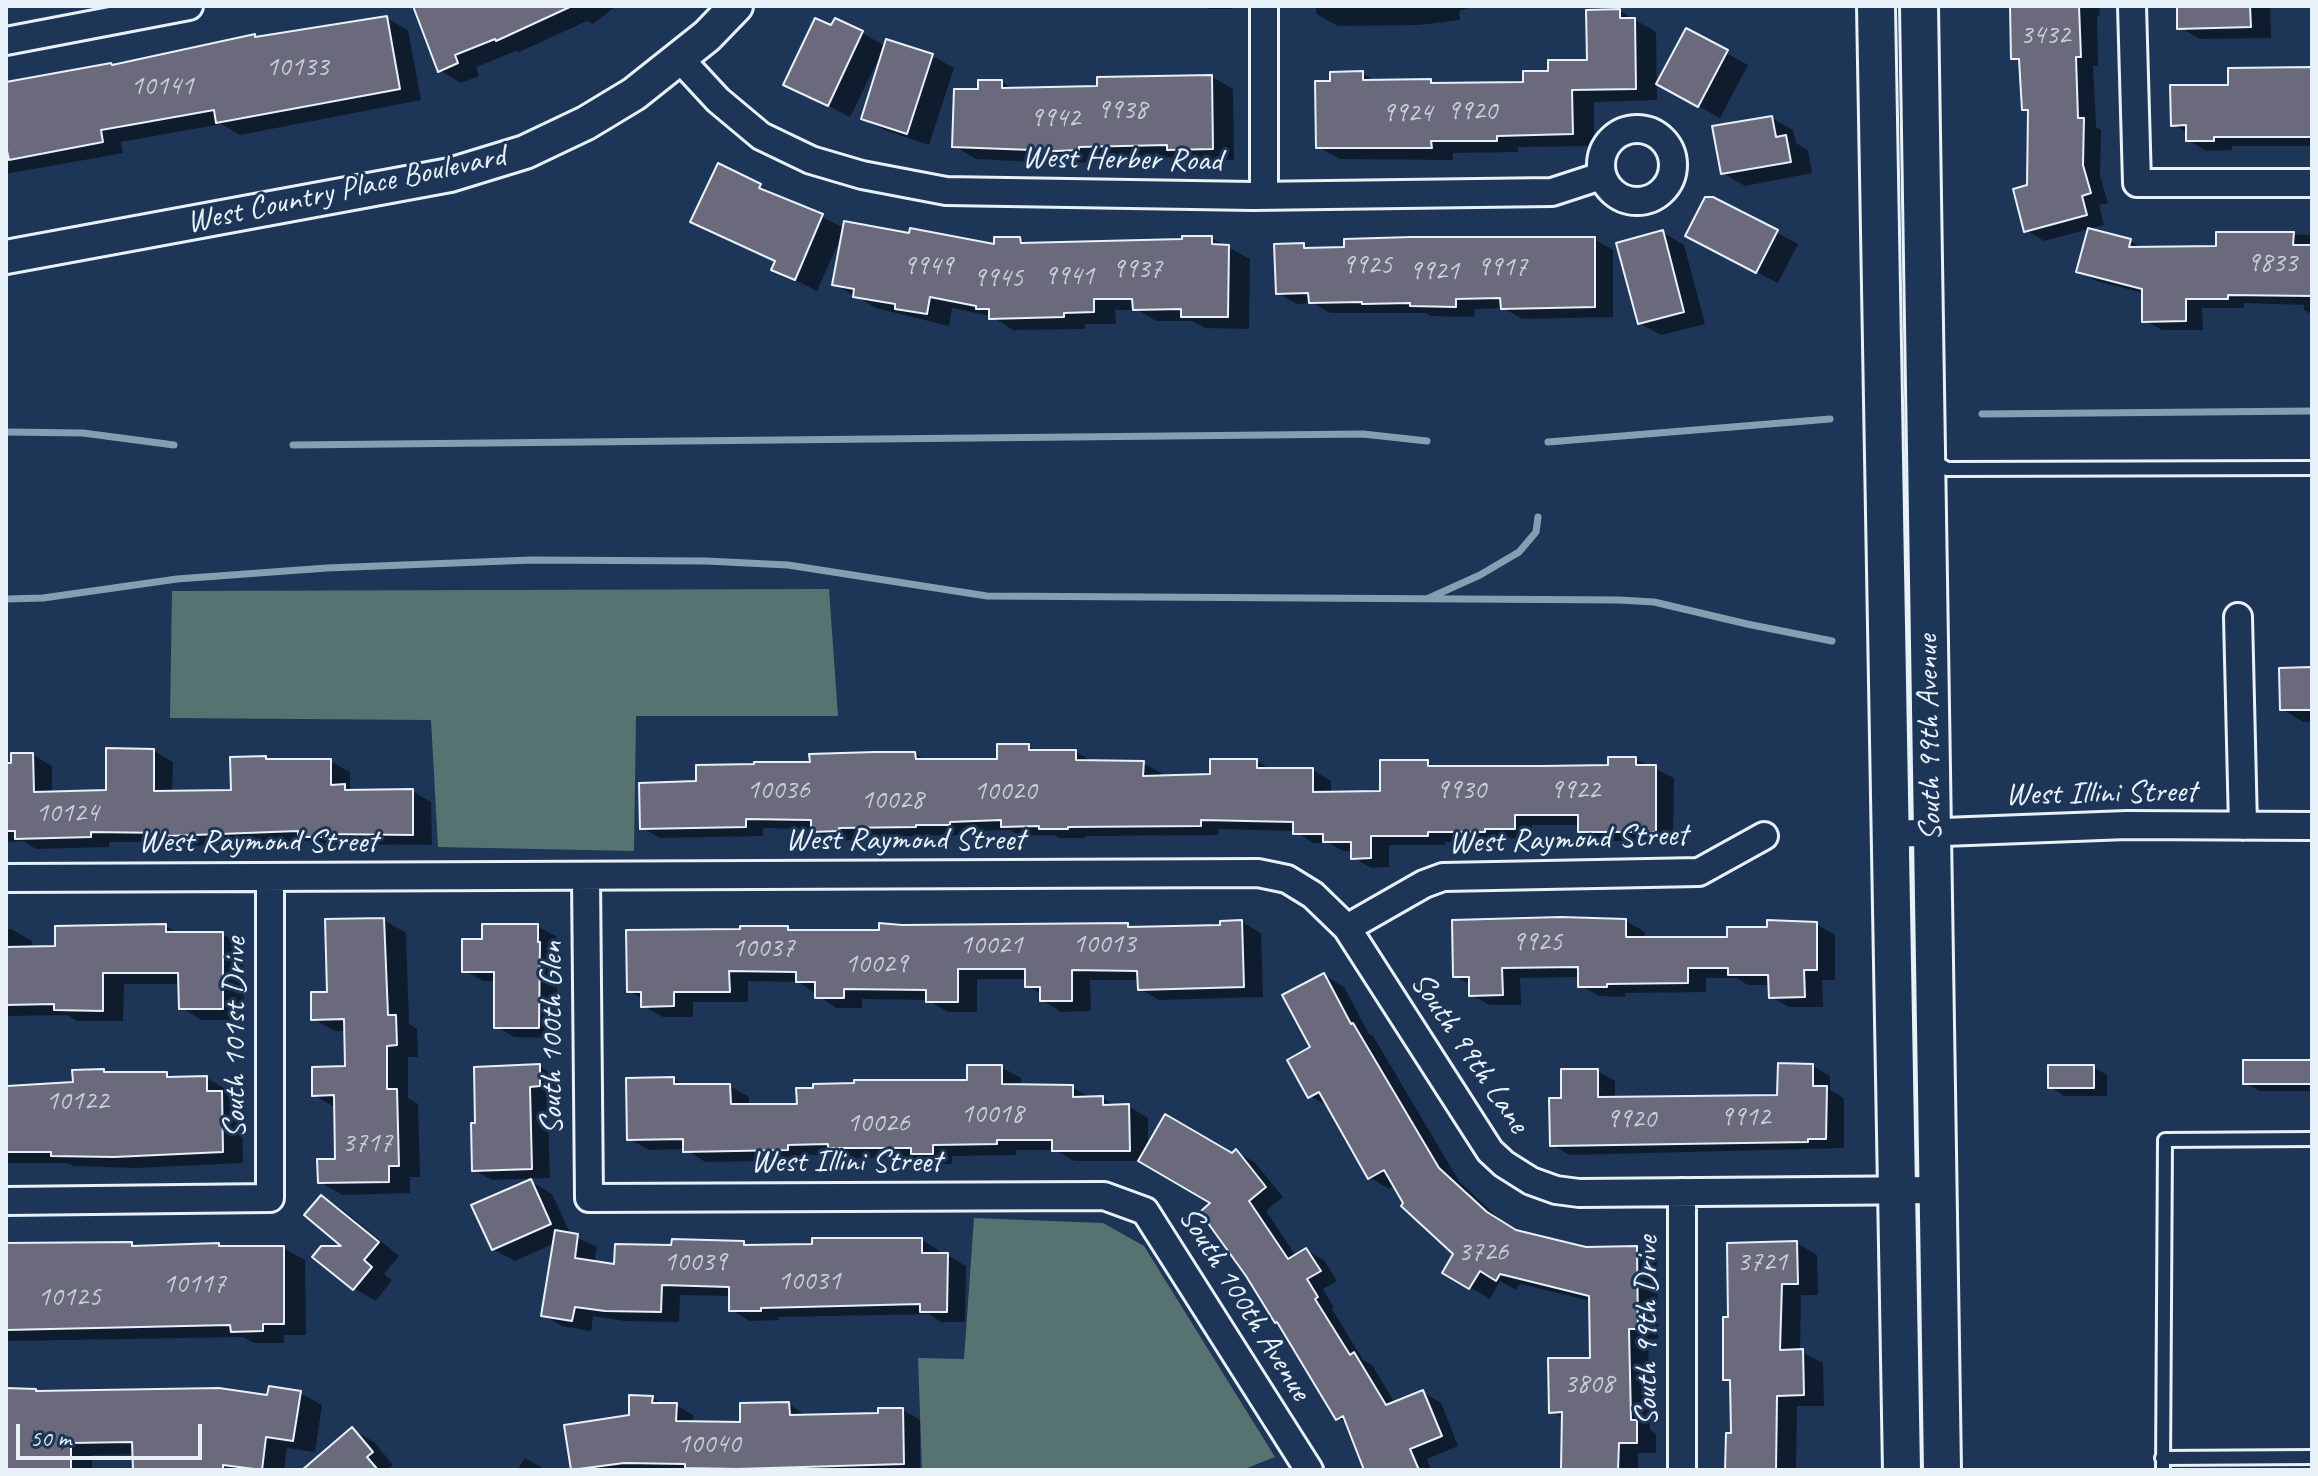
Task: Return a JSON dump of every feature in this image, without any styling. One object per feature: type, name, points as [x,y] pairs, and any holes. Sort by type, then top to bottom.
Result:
[{"type":"main road","name":"South 99th Avenue","points":[[1876,6],[1902,1470]]},
{"type":"main road","name":"South 99th Avenue","points":[[1919,6],[1942,1470]]},
{"type":"street","points":[[6,41],[189,6]]},
{"type":"street","name":"West Country Place Boulevard","points":[[6,257],[435,178],[525,152],[586,123],[634,94],[707,36],[736,6]]},
{"type":"street","points":[[1264,6],[1264,196]]},
{"type":"street","points":[[2132,6],[2137,183],[2312,183]]},
{"type":"street","name":"West Herber Road","points":[[680,59],[718,100],[761,136],[811,160],[862,175],[946,191],[1264,196],[1552,192],[1601,176]]},
{"type":"street","points":[[2238,617],[2243,826]]},
{"type":"street","name":"West Illini Street","points":[[1891,834],[2127,825],[2312,826]]},
{"type":"street","name":"West Raymond Street","points":[[6,878],[1258,873],[1287,879],[1313,895],[1347,928],[1424,884],[1443,877],[1699,872],[1764,836]]},
{"type":"street","name":"South 101st Drive","points":[[6,1201],[270,1198],[270,877]]},
{"type":"street","name":"South 100th Glen","points":[[586,877],[589,1198]]},
{"type":"street","name":"South 99th Lane","points":[[1347,928],[1490,1151],[1517,1173],[1556,1190],[1579,1193],[1682,1192]]},
{"type":"street","points":[[1682,1192],[1938,1190]]},
{"type":"street","name":"South 99th Drive","points":[[1682,1192],[1682,1470]]},
{"type":"street","name":"West Illini Street","points":[[589,1198],[1104,1196]]},
{"type":"street","name":"South 100th Avenue","points":[[1104,1196],[1145,1211],[1301,1468]]},
{"type":"lane","points":[[1926,447],[1947,469],[2312,468]]},
{"type":"lane","points":[[2312,1139],[2165,1140],[2162,1464],[2312,1457]]},
{"type":"green space","points":[[829,589],[838,716],[636,716],[634,851],[438,847],[431,720],[170,718],[172,591]]},
{"type":"green space","points":[[974,1218],[1103,1223],[1144,1246],[1275,1457],[1242,1470],[922,1470],[918,1358],[964,1359]]},
{"type":"building","points":[[413,6],[572,6],[496,41],[455,55],[458,63],[438,72]]},
{"type":"building","points":[[2010,6],[2079,6],[2081,57],[2076,57],[2078,118],[2084,118],[2083,165],[2091,193],[2082,196],[2087,215],[2024,232],[2013,189],[2027,185],[2028,110],[2022,110],[2019,59],[2011,59]]},
{"type":"building","points":[[2177,6],[2250,6],[2251,27],[2177,29]]},
{"type":"building","points":[[1620,9],[1620,18],[1635,18],[1636,89],[1572,90],[1573,134],[1497,136],[1497,141],[1431,141],[1432,148],[1316,148],[1315,81],[1330,81],[1330,72],[1363,71],[1363,80],[1523,82],[1523,71],[1548,71],[1548,60],[1587,60],[1586,10]]},
{"type":"building","points":[[387,16],[400,89],[216,123],[214,110],[101,130],[103,142],[9,160],[6,146],[6,82],[112,65],[255,34],[255,37]]},
{"type":"building","points":[[815,18],[831,25],[835,18],[863,31],[828,106],[783,85]]},
{"type":"building","points":[[1686,28],[1728,50],[1698,107],[1656,84]]},
{"type":"building","points":[[886,39],[933,54],[907,134],[861,119]]},
{"type":"building","points":[[2312,67],[2312,137],[2214,137],[2214,141],[2186,141],[2186,125],[2171,126],[2170,85],[2228,85],[2228,68]]},
{"type":"building","points":[[1212,75],[1213,149],[1167,150],[1167,145],[1079,147],[1079,150],[1033,152],[952,147],[954,89],[978,89],[978,80],[1002,80],[1002,88],[1097,86],[1097,77]]},
{"type":"building","points":[[1772,116],[1776,137],[1786,135],[1791,162],[1721,174],[1712,126]]},
{"type":"building","points":[[718,163],[761,184],[759,188],[823,214],[795,280],[771,270],[775,261],[690,222]]},
{"type":"building","points":[[1705,197],[1713,197],[1778,230],[1756,273],[1685,236]]},
{"type":"building","points":[[844,221],[909,233],[910,228],[994,244],[994,237],[1020,237],[1021,243],[1212,236],[1212,244],[1229,245],[1228,317],[1181,317],[1181,309],[1133,310],[1132,299],[1094,299],[1094,312],[1064,313],[1064,317],[989,319],[989,309],[976,309],[976,306],[930,297],[927,314],[895,309],[895,304],[853,297],[854,289],[832,285]]},
{"type":"building","points":[[2088,228],[2131,239],[2129,247],[2216,246],[2216,232],[2294,232],[2293,245],[2312,245],[2312,296],[2228,295],[2228,299],[2186,299],[2186,321],[2142,322],[2142,289],[2076,272]]},
{"type":"building","points":[[1663,230],[1684,312],[1638,324],[1616,243]]},
{"type":"building","points":[[1595,237],[1595,307],[1501,309],[1500,298],[1456,299],[1456,307],[1410,306],[1410,303],[1309,303],[1308,293],[1276,294],[1274,244],[1304,243],[1304,248],[1344,247],[1344,239]]},
{"type":"building","points":[[2312,667],[2312,710],[2280,710],[2279,668]]},
{"type":"building","points":[[997,744],[1029,744],[1029,750],[1076,750],[1076,760],[1144,761],[1143,776],[1210,774],[1210,759],[1257,759],[1257,768],[1313,768],[1313,792],[1380,791],[1380,760],[1428,760],[1428,766],[1542,766],[1608,765],[1608,757],[1636,757],[1636,765],[1656,765],[1656,832],[1578,832],[1578,815],[1515,815],[1515,829],[1428,832],[1428,836],[1371,836],[1371,858],[1351,859],[1351,842],[1323,842],[1323,834],[1293,834],[1293,822],[1201,820],[1201,826],[1039,829],[1039,826],[1001,827],[1001,820],[811,832],[811,820],[746,819],[746,827],[640,829],[639,783],[696,781],[696,765],[810,762],[809,754],[875,752],[915,752],[916,759],[997,759]]},
{"type":"building","points":[[106,748],[154,749],[154,791],[231,790],[230,757],[331,759],[331,785],[345,784],[345,790],[413,789],[413,835],[327,834],[327,837],[298,837],[298,831],[168,836],[168,833],[91,832],[91,837],[15,839],[15,831],[6,831],[6,763],[11,763],[11,753],[33,753],[34,792],[106,790]]},
{"type":"building","points":[[384,918],[388,1015],[396,1015],[397,1045],[387,1046],[387,1089],[397,1089],[399,1166],[389,1166],[389,1182],[318,1183],[317,1159],[335,1159],[334,1095],[312,1096],[312,1067],[345,1066],[344,1019],[311,1020],[311,992],[327,992],[325,919]]},
{"type":"building","points":[[1626,919],[1626,937],[1727,937],[1727,927],[1767,927],[1767,920],[1817,922],[1817,970],[1804,970],[1805,997],[1769,998],[1768,975],[1728,975],[1728,968],[1688,968],[1688,983],[1578,987],[1578,967],[1502,968],[1503,995],[1469,996],[1469,977],[1453,977],[1452,920]]},
{"type":"building","points":[[1242,920],[1244,987],[1138,990],[1137,971],[1072,970],[1072,1001],[1040,1001],[1040,987],[1025,987],[1025,969],[958,969],[958,1002],[926,1002],[926,990],[844,989],[844,998],[815,998],[815,982],[796,982],[796,972],[729,971],[730,992],[674,992],[674,1006],[641,1007],[641,992],[627,992],[626,930],[788,926],[788,930],[879,930],[879,923],[1128,923],[1128,927],[1220,925],[1220,921]]},
{"type":"building","points":[[166,924],[166,932],[223,932],[223,1009],[179,1009],[178,973],[103,973],[103,1011],[54,1010],[54,1004],[6,1005],[6,947],[55,946],[55,926]]},
{"type":"building","points":[[482,924],[538,924],[539,1028],[494,1028],[494,972],[462,972],[462,939],[482,939]]},
{"type":"building","points":[[1324,973],[1351,1024],[1439,1168],[1487,1212],[1516,1230],[1586,1247],[1637,1246],[1638,1329],[1629,1329],[1631,1420],[1637,1420],[1637,1443],[1619,1443],[1618,1470],[1561,1470],[1562,1412],[1549,1413],[1548,1358],[1590,1358],[1589,1296],[1500,1274],[1496,1281],[1480,1271],[1469,1289],[1442,1273],[1453,1254],[1401,1206],[1403,1203],[1384,1170],[1368,1179],[1319,1092],[1308,1098],[1287,1060],[1310,1047],[1282,995]]},
{"type":"building","points":[[2243,1060],[2312,1060],[2312,1084],[2243,1084]]},
{"type":"building","points":[[1778,1063],[1813,1064],[1813,1086],[1827,1086],[1826,1139],[1808,1139],[1808,1142],[1550,1146],[1549,1098],[1561,1098],[1561,1069],[1598,1069],[1598,1097],[1777,1095]]},
{"type":"building","points":[[540,1064],[540,1086],[530,1087],[532,1169],[472,1171],[474,1067]]},
{"type":"building","points":[[967,1065],[1002,1065],[1002,1084],[1073,1085],[1073,1097],[1103,1096],[1103,1105],[1129,1104],[1130,1151],[1052,1151],[1052,1140],[997,1140],[997,1144],[933,1145],[933,1154],[911,1154],[911,1148],[828,1148],[828,1144],[788,1145],[788,1150],[683,1152],[683,1139],[627,1140],[626,1078],[674,1077],[674,1084],[730,1084],[731,1104],[797,1104],[796,1088],[813,1088],[813,1084],[854,1083],[854,1080],[967,1080]]},
{"type":"building","points":[[2048,1065],[2094,1065],[2094,1088],[2048,1088]]},
{"type":"building","points":[[104,1069],[104,1072],[167,1072],[167,1077],[207,1076],[207,1091],[222,1091],[223,1152],[114,1157],[6,1152],[7,1086],[73,1082],[72,1070]]},
{"type":"building","points":[[1165,1114],[1232,1153],[1236,1149],[1266,1187],[1249,1201],[1288,1259],[1306,1248],[1321,1271],[1307,1279],[1318,1297],[1315,1299],[1350,1355],[1354,1352],[1386,1405],[1423,1390],[1442,1436],[1410,1449],[1419,1470],[1364,1470],[1343,1416],[1336,1420],[1277,1322],[1200,1212],[1210,1203],[1138,1161]]},
{"type":"building","points":[[531,1179],[551,1224],[492,1250],[471,1205]]},
{"type":"building","points":[[321,1195],[379,1242],[364,1260],[372,1267],[353,1290],[312,1257],[321,1246],[341,1246],[304,1215]]},
{"type":"building","points":[[555,1230],[578,1234],[575,1258],[614,1264],[615,1244],[671,1245],[672,1239],[744,1241],[744,1245],[812,1244],[812,1238],[922,1238],[922,1253],[948,1253],[947,1312],[920,1312],[920,1304],[729,1311],[729,1287],[662,1285],[661,1312],[575,1307],[572,1321],[541,1316]]},
{"type":"building","points":[[1797,1241],[1798,1284],[1782,1284],[1780,1350],[1803,1349],[1804,1395],[1777,1396],[1776,1470],[1725,1470],[1726,1433],[1731,1433],[1730,1380],[1723,1380],[1723,1317],[1728,1317],[1727,1243]]},
{"type":"building","points":[[132,1242],[132,1246],[219,1243],[219,1246],[284,1246],[284,1324],[263,1324],[263,1331],[231,1332],[230,1325],[6,1330],[6,1243]]},
{"type":"building","points":[[269,1386],[301,1391],[293,1441],[266,1437],[262,1470],[223,1465],[223,1470],[133,1470],[132,1442],[71,1443],[71,1470],[7,1470],[6,1388],[36,1391],[219,1388],[267,1395]]},
{"type":"building","points":[[629,1395],[653,1396],[652,1403],[677,1403],[676,1421],[740,1422],[740,1403],[789,1402],[790,1415],[878,1413],[878,1408],[903,1408],[904,1464],[737,1469],[624,1463],[571,1470],[564,1425],[629,1415]]},
{"type":"building","points":[[352,1427],[373,1452],[367,1457],[378,1470],[302,1470]]},
{"type":"waterway","points":[[1982,414],[2312,411]]},
{"type":"waterway","points":[[1548,442],[1830,419]]},
{"type":"waterway","points":[[6,432],[83,433],[174,445]]},
{"type":"waterway","points":[[293,445],[1363,434],[1427,441]]},
{"type":"waterway","points":[[1429,598],[1480,575],[1519,552],[1536,532],[1538,517]]},
{"type":"waterway","points":[[6,599],[43,598],[177,579],[327,568],[531,560],[706,561],[788,565],[987,596],[1654,602],[1832,641]]}]
